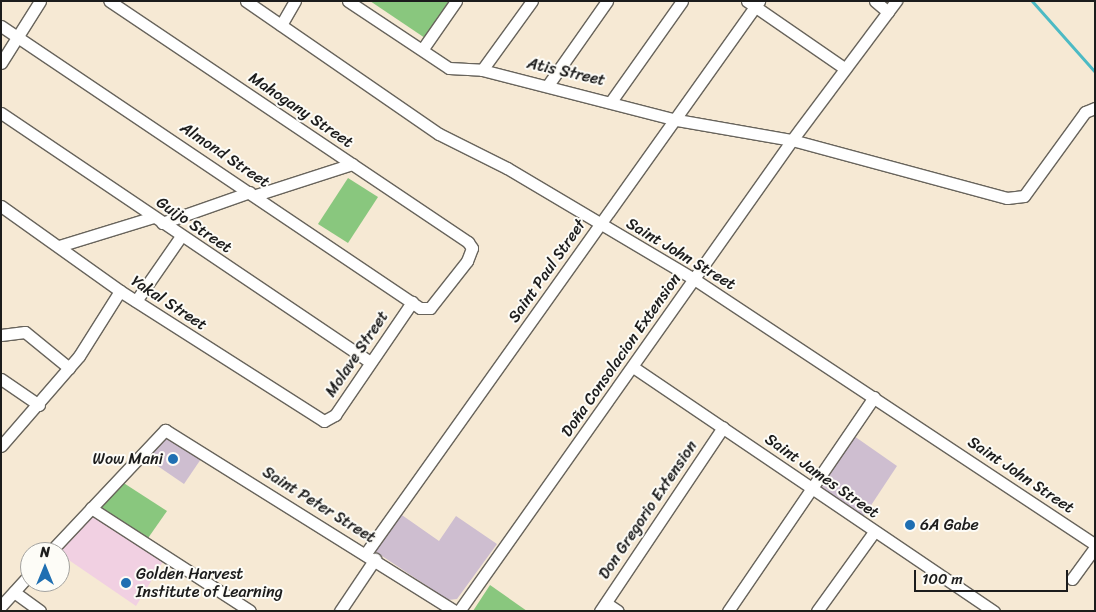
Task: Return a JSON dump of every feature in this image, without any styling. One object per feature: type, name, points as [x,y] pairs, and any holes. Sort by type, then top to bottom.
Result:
[{"type":"street","points":[[1,63],[18,40],[40,1]]},
{"type":"street","name":"Mahogany Street","points":[[110,1],[352,164],[472,248],[430,308],[412,302]]},
{"type":"street","name":"Saint John Street","points":[[246,1],[439,134],[507,168],[694,279],[1095,545]]},
{"type":"street","points":[[281,25],[295,1]]},
{"type":"street","name":"Atis Street","points":[[348,1],[424,47],[449,68],[482,70],[612,100],[677,120],[792,140],[1016,199],[1024,196],[1085,112],[1095,108]]},
{"type":"street","points":[[424,47],[456,1]]},
{"type":"street","points":[[482,70],[532,1]]},
{"type":"street","points":[[548,85],[607,1]]},
{"type":"street","points":[[612,100],[682,1]]},
{"type":"street","points":[[874,1],[888,12]]},
{"type":"street","name":"Doña Consolacion Extension","points":[[459,611],[792,140],[896,1]]},
{"type":"street","points":[[754,3],[844,68]]},
{"type":"street","name":"Saint Paul Street","points":[[340,611],[370,556],[600,224],[677,120],[754,3]]},
{"type":"street","name":"Almond Street","points":[[1,26],[18,40],[253,194],[412,302]]},
{"type":"street","name":"Guijo Street","points":[[1,113],[370,362]]},
{"type":"street","points":[[59,246],[253,194],[352,164]]},
{"type":"street","name":"Yakal Street","points":[[1,206],[120,291],[324,421]]},
{"type":"street","points":[[136,301],[181,236]]},
{"type":"street","points":[[1,446],[39,405],[89,342],[120,291]]},
{"type":"street","name":"Molave Street","points":[[324,421],[335,415],[412,302]]},
{"type":"street","points":[[1,335],[25,332],[69,368]]},
{"type":"street","name":"Saint James Street","points":[[633,367],[874,532],[994,611]]},
{"type":"street","points":[[1,379],[39,405]]},
{"type":"street","points":[[728,611],[813,490],[874,397]]},
{"type":"street","name":"Don Gregorio Extension","points":[[603,607],[723,427]]},
{"type":"street","name":"Saint Peter Street","points":[[90,508],[165,430],[370,556],[455,611]]},
{"type":"street","points":[[59,542],[90,508],[250,611]]},
{"type":"street","points":[[817,611],[874,532]]},
{"type":"street","points":[[1072,579],[1095,545]]},
{"type":"street","points":[[1,606],[20,585]]},
{"type":"street","points":[[14,592],[40,611]]},
{"type":"street","points":[[603,607],[618,611]]},
{"type":"shaded area","points":[[168,435],[203,456],[184,484],[143,456],[161,436]]},
{"type":"shaded area","points":[[854,436],[897,466],[862,519],[817,489]]},
{"type":"shaded area","points":[[399,513],[439,541],[456,516],[497,544],[457,599],[448,600],[373,550]]},
{"type":"shaded area","name":"Golden Harvest Institute of Learning","points":[[95,516],[164,560],[136,606],[70,561],[70,542],[65,542],[84,517]]},
{"type":"green space","points":[[370,1],[449,1],[425,38]]},
{"type":"green space","points":[[348,178],[378,197],[348,243],[318,224]]},
{"type":"green space","points":[[119,480],[167,511],[146,541],[93,507]]},
{"type":"green space","points":[[490,585],[527,611],[473,611]]},
{"type":"waterway","points":[[1032,1],[1095,72]]},
{"type":"place","name":"Wow Mani","points":[[173,459]]},
{"type":"place","name":"6A Gabe","points":[[910,525]]},
{"type":"place","name":"Golden Harvest Institute of Learning","points":[[126,583]]}]
